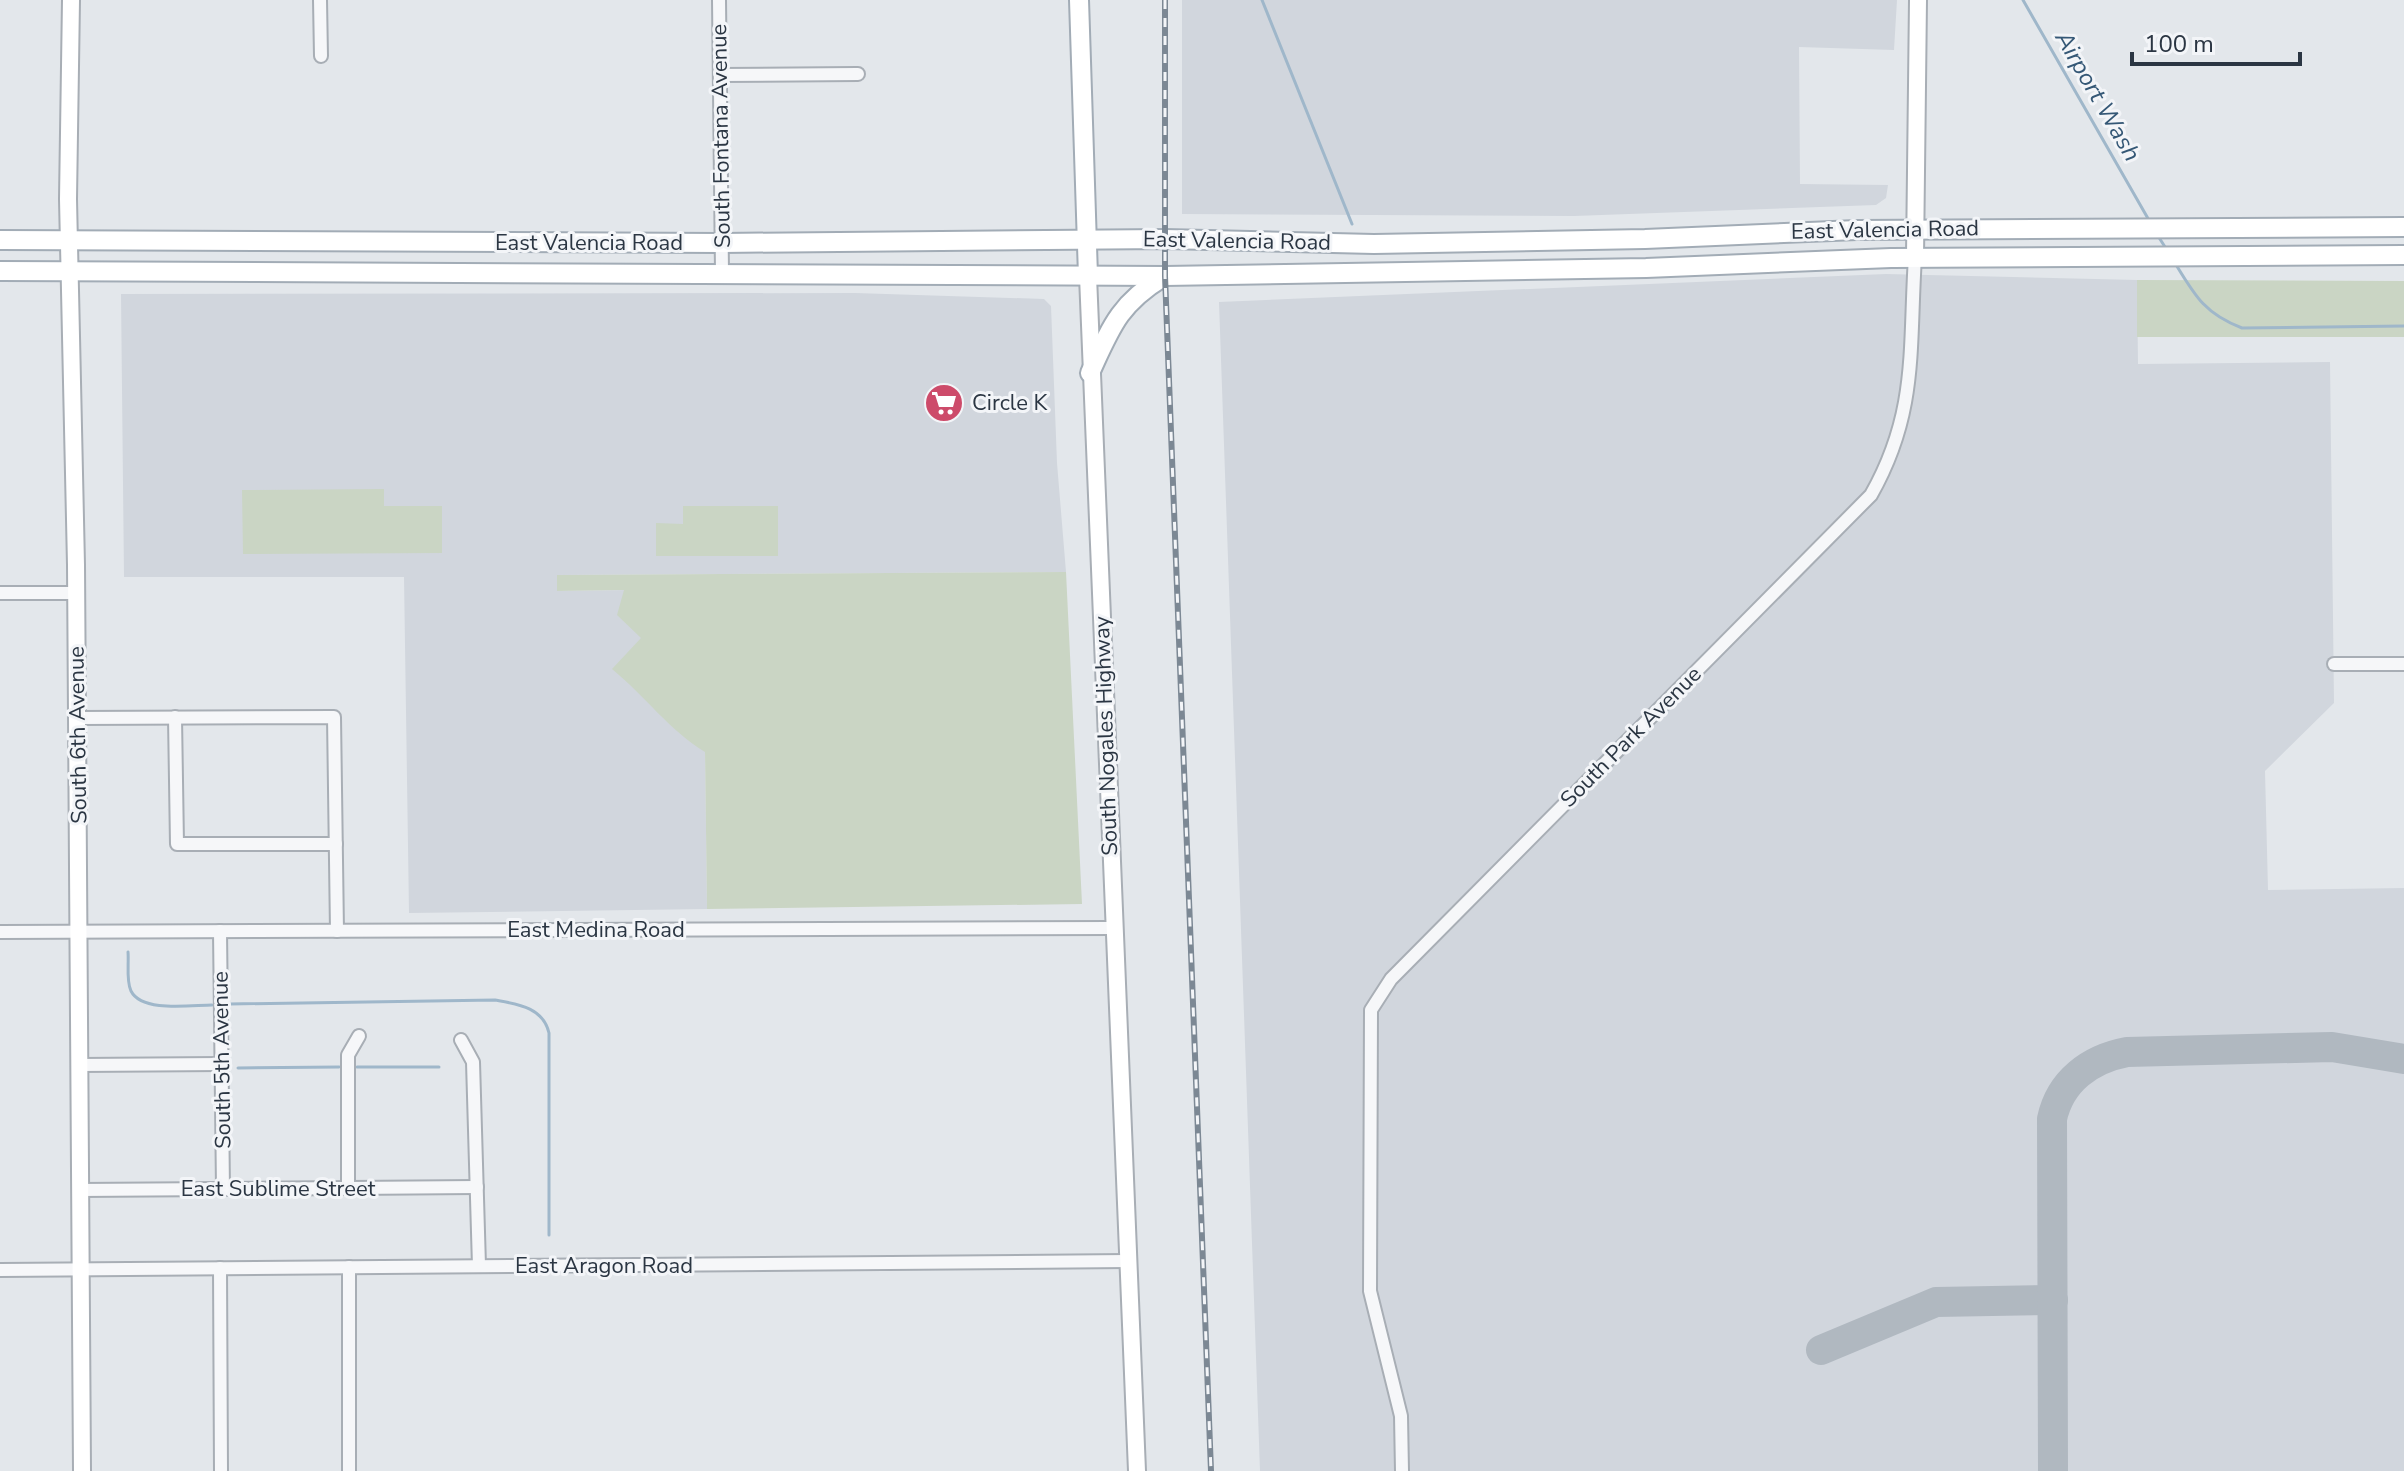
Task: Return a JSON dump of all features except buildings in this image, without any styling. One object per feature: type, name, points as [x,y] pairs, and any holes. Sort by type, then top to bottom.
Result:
[{"type":"main road","name":"South Nogales Highway","points":[[1079,0],[1088,276]]},
{"type":"main road","name":"East Valencia Road","points":[[0,240],[70,243],[722,243],[1085,239],[1374,244],[1645,239],[1916,229],[2404,227]]},
{"type":"main road","points":[[1645,239],[1646,268]]},
{"type":"main road","points":[[440,243],[441,272]]},
{"type":"main road","points":[[1374,244],[1374,273]]},
{"type":"main road","name":"East Valencia Road","points":[[0,271],[1165,276],[1646,268],[1915,257],[2404,255]]},
{"type":"main road","points":[[1090,373],[1118,312],[1129,299],[1165,276]]},
{"type":"street","name":"South 6th Avenue","points":[[71,0],[70,243],[78,718],[82,1471]]},
{"type":"street","points":[[320,0],[321,56]]},
{"type":"street","name":"South Fontana Avenue","points":[[719,0],[722,272]]},
{"type":"street","name":"South Park Avenue","points":[[1402,1471],[1401,1416],[1370,1291],[1371,1010],[1380,992],[1421,949],[1871,495],[1897,439],[1910,386],[1916,229],[1918,0]]},
{"type":"street","points":[[720,75],[858,74]]},
{"type":"street","name":"South Nogales Highway","points":[[1088,276],[1137,1471]]},
{"type":"street","points":[[0,593],[76,593]]},
{"type":"street","points":[[2334,664],[2404,664]]},
{"type":"street","points":[[175,717],[177,844],[336,844]]},
{"type":"street","points":[[78,718],[334,717],[337,931]]},
{"type":"street","name":"East Medina Road","points":[[0,932],[1113,928]]},
{"type":"street","name":"South 5th Avenue","points":[[220,931],[223,1189]]},
{"type":"street","points":[[348,1188],[348,1055],[359,1036]]},
{"type":"street","points":[[461,1040],[473,1062],[479,1266]]},
{"type":"street","points":[[79,1065],[222,1064]]},
{"type":"street","name":"East Sublime Street","points":[[79,1190],[477,1187]]},
{"type":"street","name":"East Aragon Road","points":[[0,1270],[1128,1261]]},
{"type":"street","points":[[349,1267],[349,1471]]},
{"type":"street","points":[[220,1268],[221,1471]]},
{"type":"shaded area","points":[[1182,0],[1897,0],[1894,50],[1799,47],[1800,184],[1888,185],[1886,198],[1876,205],[1574,216],[1182,214]]},
{"type":"shaded area","points":[[1886,274],[2137,280],[2138,364],[2330,362],[2334,703],[2265,771],[2268,890],[2404,888],[2404,1471],[1260,1471],[1219,302]]},
{"type":"shaded area","points":[[855,293],[1044,299],[1051,306],[1057,463],[1066,572],[557,575],[558,591],[703,589],[707,909],[409,913],[404,577],[124,577],[121,294]]},
{"type":"green space","points":[[2137,280],[2404,281],[2404,337],[2137,337]]},
{"type":"green space","points":[[384,489],[384,506],[442,506],[442,553],[243,554],[242,490]]},
{"type":"green space","points":[[683,506],[778,506],[778,556],[656,556],[656,523],[683,524]]},
{"type":"green space","points":[[1066,572],[1082,904],[707,909],[705,752],[680,734],[612,669],[641,638],[617,615],[624,590],[557,591],[557,575]]},
{"type":"waterway","points":[[1262,0],[1352,224]]},
{"type":"waterway","name":"Airport Wash","points":[[2023,0],[2150,222]]},
{"type":"waterway","points":[[2158,236],[2167,250]]},
{"type":"waterway","points":[[2175,263],[2202,303],[2219,317],[2242,328],[2404,326]]},
{"type":"waterway","points":[[128,952],[129,982],[137,998],[156,1005],[212,1005]]},
{"type":"waterway","points":[[230,1004],[495,1000],[535,1012],[546,1024],[549,1033],[549,1235]]},
{"type":"waterway","points":[[238,1068],[339,1067]]},
{"type":"waterway","points":[[357,1067],[439,1067]]},
{"type":"taxiway","points":[[2053,1471],[2052,1119],[2069,1083],[2089,1066],[2127,1052],[2332,1047],[2404,1059]]},
{"type":"taxiway","points":[[1821,1350],[1936,1302],[2053,1300]]},
{"type":"railway","points":[[1165,0],[1165,276],[1211,1471]]},
{"type":"place","name":"Circle K","points":[[944,403]]}]
